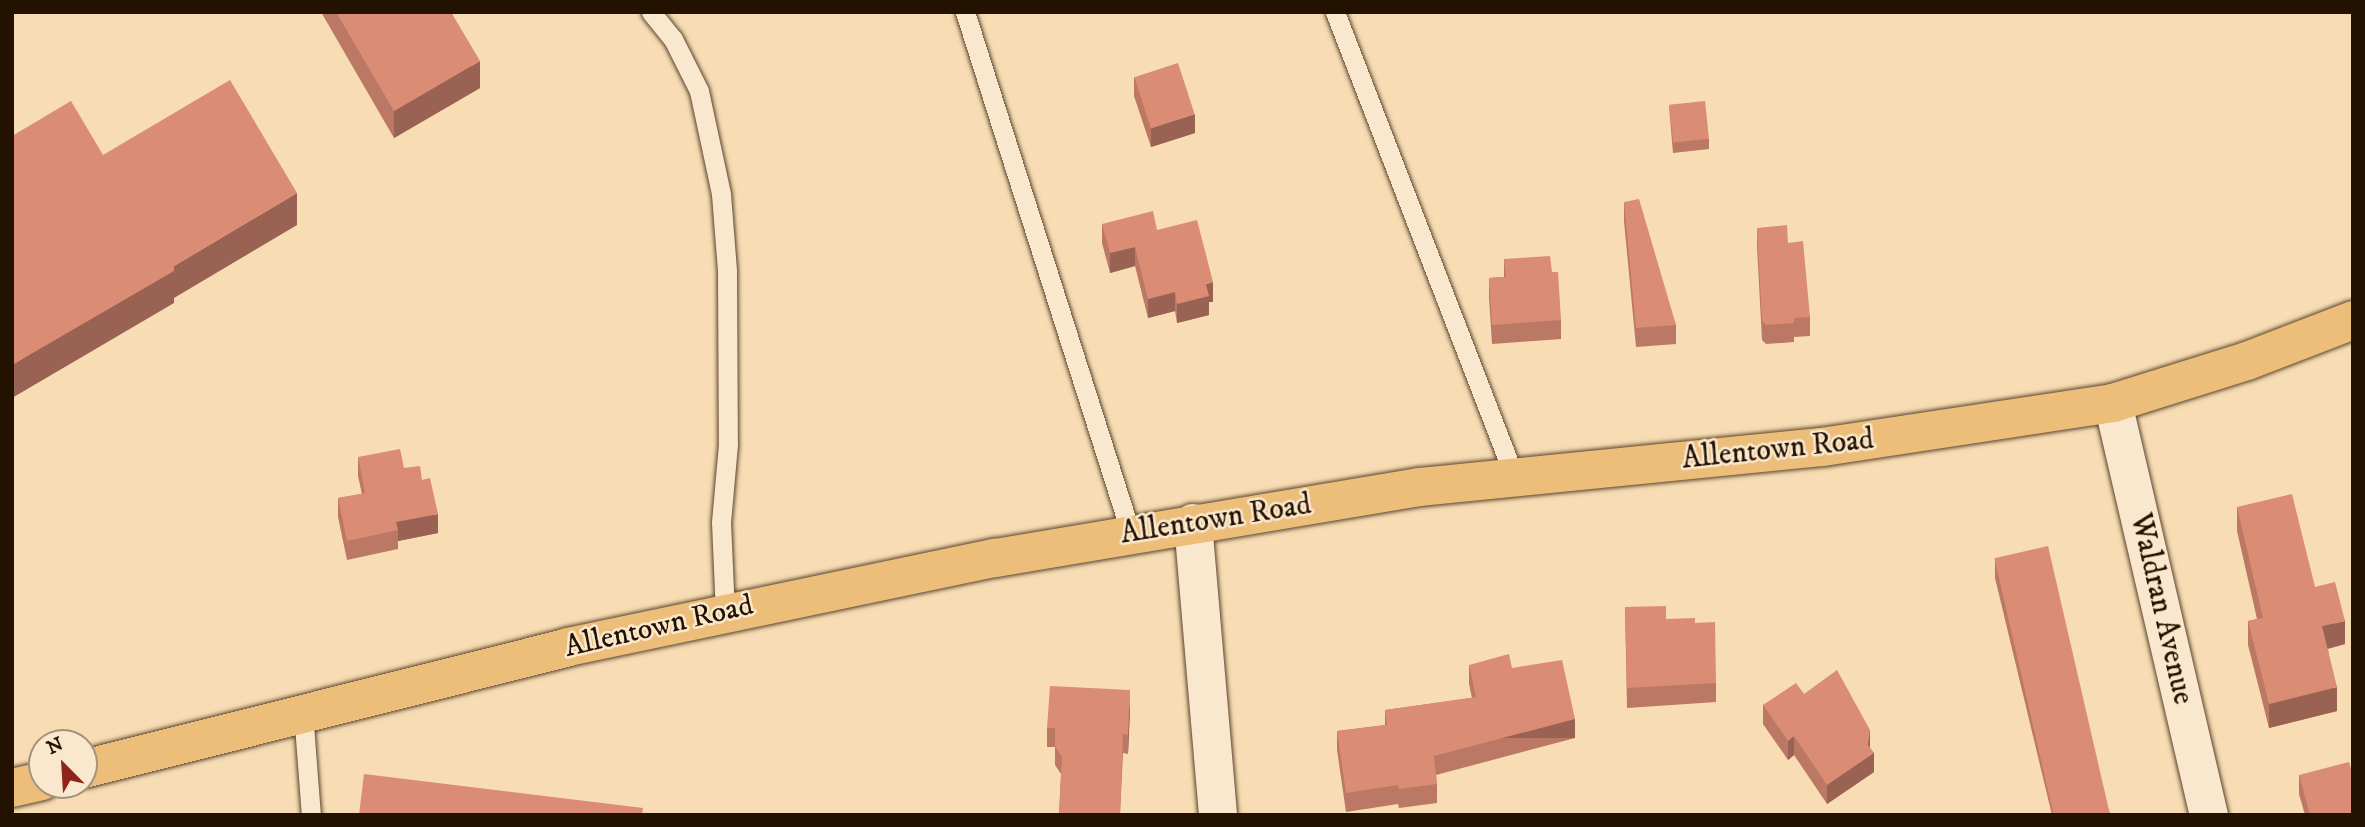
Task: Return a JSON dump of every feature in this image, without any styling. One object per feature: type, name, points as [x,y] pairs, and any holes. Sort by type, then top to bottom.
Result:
[{"type":"main road","name":"Allentown Road","points":[[98,765],[303,712],[725,612],[1130,534],[1514,476],[1822,447],[2113,402],[2247,361],[2353,320]]},
{"type":"street","name":"Waldran Avenue","points":[[2113,402],[2209,815]]},
{"type":"street","points":[[1193,523],[1218,815]]},
{"type":"lane","points":[[651,12],[673,39],[699,91],[720,194],[727,271],[728,444],[721,522],[725,612]]},
{"type":"lane","points":[[965,12],[1130,534]]},
{"type":"lane","points":[[1335,12],[1514,476]]},
{"type":"lane","points":[[303,712],[311,815]]},
{"type":"building","points":[[336,12],[451,12],[480,61],[394,111]]},
{"type":"building","points":[[1178,63],[1195,114],[1151,129],[1134,77]]},
{"type":"building","points":[[230,80],[297,193],[174,266],[174,271],[12,365],[12,136],[71,101],[103,155]]},
{"type":"building","points":[[1705,101],[1709,139],[1673,143],[1669,105]]},
{"type":"building","points":[[1639,199],[1676,325],[1636,328],[1624,202]]},
{"type":"building","points":[[1153,211],[1157,230],[1197,220],[1213,282],[1206,284],[1209,296],[1177,304],[1175,292],[1148,299],[1135,247],[1110,253],[1102,224]]},
{"type":"building","points":[[1787,225],[1788,243],[1803,241],[1810,317],[1794,318],[1794,323],[1766,325],[1762,321],[1757,228]]},
{"type":"building","points":[[1550,256],[1552,272],[1558,272],[1561,320],[1492,325],[1489,278],[1506,277],[1504,259]]},
{"type":"building","points":[[400,449],[404,468],[420,466],[422,480],[430,478],[438,514],[396,522],[398,530],[347,541],[338,498],[365,493],[358,457]]},
{"type":"building","points":[[2292,494],[2315,587],[2335,582],[2345,621],[2322,626],[2337,687],[2269,704],[2248,621],[2263,618],[2237,507]]},
{"type":"building","points":[[2048,546],[2110,815],[2054,815],[1994,558]]},
{"type":"building","points":[[1666,606],[1666,619],[1695,618],[1695,623],[1715,622],[1716,683],[1627,688],[1625,607]]},
{"type":"building","points":[[1509,654],[1512,668],[1562,660],[1575,719],[1434,756],[1437,784],[1399,789],[1398,785],[1346,793],[1337,731],[1387,725],[1385,710],[1476,697],[1469,665]]},
{"type":"building","points":[[1837,670],[1870,730],[1868,745],[1874,753],[1827,785],[1794,736],[1788,741],[1763,705],[1796,683],[1804,694]]},
{"type":"building","points":[[1050,686],[1130,690],[1128,735],[1123,734],[1120,815],[1059,815],[1062,757],[1055,746],[1055,728],[1047,728]]},
{"type":"building","points":[[2349,762],[2353,776],[2353,815],[2310,815],[2299,775]]},
{"type":"building","points":[[364,774],[643,808],[642,815],[359,815]]}]
